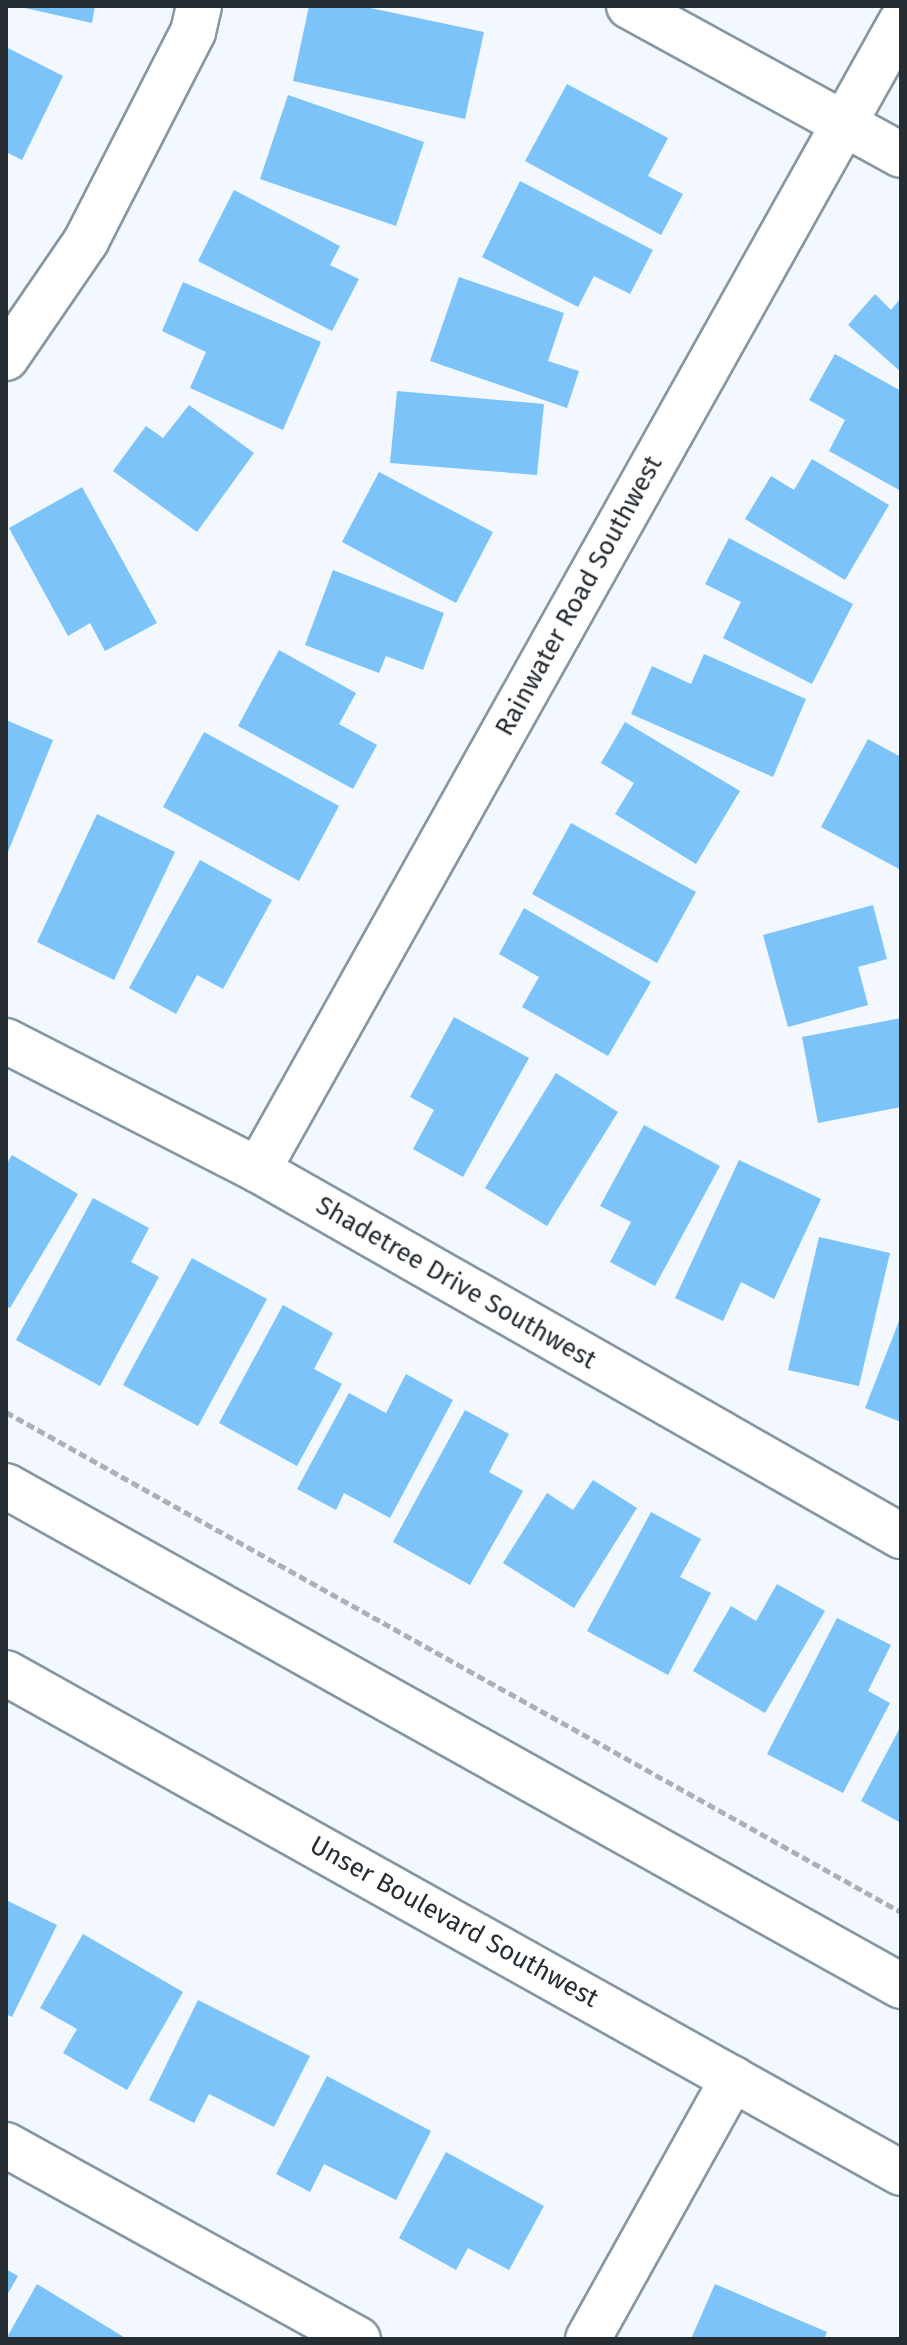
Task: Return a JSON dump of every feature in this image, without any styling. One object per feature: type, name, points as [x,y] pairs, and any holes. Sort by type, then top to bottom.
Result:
[{"type":"street","points":[[6,358],[86,241],[193,32],[199,6]]},
{"type":"street","points":[[629,6],[901,155]]},
{"type":"street","name":"Rainwater Road Southwest","points":[[258,1170],[901,22]]},
{"type":"street","name":"Shadetree Drive Southwest","points":[[6,1041],[258,1170],[901,1536]]},
{"type":"street","points":[[6,1486],[901,1986]]},
{"type":"street","name":"Unser Boulevard Southwest","points":[[6,1673],[901,2173]]},
{"type":"street","points":[[588,2339],[733,2079]]},
{"type":"street","points":[[6,2145],[358,2339]]},
{"type":"path","points":[[6,1412],[901,1912]]},
{"type":"building","points":[[16,6],[95,6],[92,23]]},
{"type":"building","points":[[309,6],[361,6],[484,32],[465,119],[293,81]]},
{"type":"building","points":[[6,47],[63,76],[22,160],[6,152]]},
{"type":"building","points":[[567,84],[668,138],[648,176],[683,194],[661,235],[525,161]]},
{"type":"building","points":[[288,95],[424,142],[396,226],[260,179]]},
{"type":"building","points":[[520,181],[653,250],[630,294],[594,276],[578,307],[482,257]]},
{"type":"building","points":[[234,190],[340,246],[330,265],[359,279],[332,331],[198,261]]},
{"type":"building","points":[[459,277],[564,313],[548,361],[579,371],[567,408],[430,361]]},
{"type":"building","points":[[183,282],[321,342],[283,430],[190,388],[206,352],[162,331]]},
{"type":"building","points":[[875,294],[891,310],[901,298],[901,372],[848,325]]},
{"type":"building","points":[[835,354],[901,391],[901,491],[829,451],[845,420],[809,400]]},
{"type":"building","points":[[397,391],[544,404],[537,475],[390,463]]},
{"type":"building","points":[[189,405],[254,453],[197,532],[113,471],[146,426],[163,438]]},
{"type":"building","points":[[812,459],[889,505],[845,580],[745,519],[771,476],[794,490]]},
{"type":"building","points":[[379,472],[493,532],[456,603],[342,542]]},
{"type":"building","points":[[82,487],[157,623],[105,651],[90,623],[68,636],[9,528]]},
{"type":"building","points":[[729,538],[853,604],[812,684],[723,638],[741,602],[705,584]]},
{"type":"building","points":[[333,570],[444,613],[423,670],[386,656],[379,673],[305,645]]},
{"type":"building","points":[[279,650],[356,693],[339,724],[377,745],[353,789],[238,726]]},
{"type":"building","points":[[704,654],[806,699],[773,777],[631,714],[652,666],[691,684]]},
{"type":"building","points":[[6,720],[53,740],[6,857]]},
{"type":"building","points":[[625,722],[740,791],[696,864],[615,814],[634,783],[601,763]]},
{"type":"building","points":[[204,732],[339,806],[299,881],[163,807]]},
{"type":"building","points":[[868,739],[901,757],[901,870],[821,827]]},
{"type":"building","points":[[97,814],[175,852],[114,980],[37,942]]},
{"type":"building","points":[[571,823],[696,892],[657,963],[532,894]]},
{"type":"building","points":[[200,860],[272,900],[223,989],[197,975],[176,1014],[129,988]]},
{"type":"building","points":[[873,905],[887,959],[858,967],[868,1005],[788,1027],[763,935]]},
{"type":"building","points":[[524,908],[651,982],[608,1056],[522,1007],[539,977],[499,954]]},
{"type":"building","points":[[454,1017],[529,1058],[463,1177],[413,1149],[434,1110],[410,1097]]},
{"type":"building","points":[[901,1018],[901,1107],[818,1123],[802,1037]]},
{"type":"building","points":[[556,1073],[618,1112],[547,1226],[485,1188]]},
{"type":"building","points":[[644,1125],[720,1166],[655,1286],[610,1262],[631,1222],[600,1206]]},
{"type":"building","points":[[12,1155],[78,1194],[10,1308],[6,1306],[6,1165]]},
{"type":"building","points":[[739,1160],[821,1199],[774,1299],[741,1282],[723,1321],[675,1298]]},
{"type":"building","points":[[93,1198],[149,1228],[131,1262],[159,1277],[100,1386],[16,1340]]},
{"type":"building","points":[[819,1237],[890,1253],[859,1386],[788,1370]]},
{"type":"building","points":[[192,1258],[267,1299],[198,1426],[123,1385]]},
{"type":"building","points":[[283,1305],[333,1333],[314,1369],[342,1384],[297,1466],[219,1423]]},
{"type":"building","points":[[901,1316],[901,1422],[865,1408]]},
{"type":"building","points":[[406,1374],[453,1400],[390,1518],[344,1493],[336,1510],[297,1489],[349,1393],[386,1413]]},
{"type":"building","points":[[465,1410],[509,1434],[489,1472],[523,1491],[470,1585],[393,1542]]},
{"type":"building","points":[[593,1480],[637,1508],[574,1608],[503,1563],[547,1493],[573,1510]]},
{"type":"building","points":[[651,1512],[701,1539],[680,1577],[711,1593],[668,1675],[587,1631]]},
{"type":"building","points":[[777,1584],[825,1611],[765,1713],[693,1671],[731,1606],[756,1621]]},
{"type":"building","points":[[837,1618],[891,1645],[868,1691],[890,1703],[843,1793],[767,1754]]},
{"type":"building","points":[[901,1726],[901,1823],[861,1801]]},
{"type":"building","points":[[6,1900],[57,1925],[12,2017],[6,2014]]},
{"type":"building","points":[[83,1934],[183,1992],[127,2090],[63,2053],[77,2029],[40,2008]]},
{"type":"building","points":[[198,2000],[310,2056],[274,2127],[209,2094],[194,2123],[149,2100]]},
{"type":"building","points":[[327,2076],[431,2131],[396,2200],[324,2164],[310,2192],[276,2174]]},
{"type":"building","points":[[446,2152],[544,2206],[509,2270],[468,2248],[456,2270],[399,2238]]},
{"type":"building","points":[[6,2269],[18,2276],[6,2297]]},
{"type":"building","points":[[37,2284],[127,2339],[6,2339]]},
{"type":"building","points":[[715,2284],[827,2332],[824,2339],[691,2339]]}]
